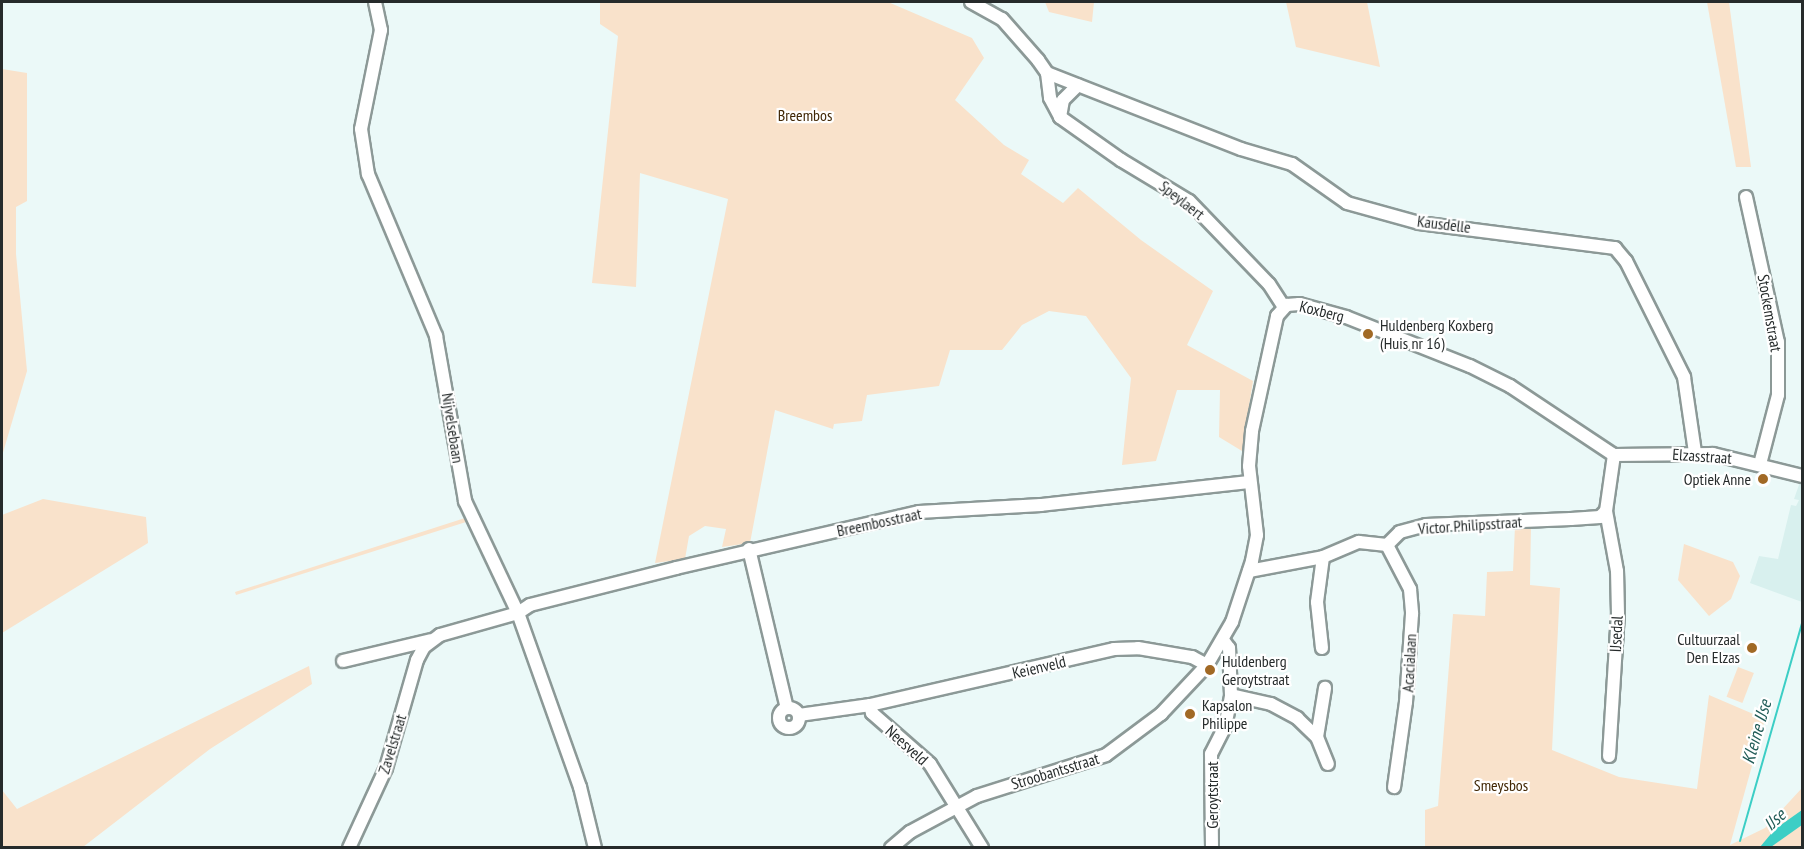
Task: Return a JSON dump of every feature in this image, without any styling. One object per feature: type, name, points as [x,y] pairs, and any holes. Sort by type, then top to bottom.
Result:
[{"type":"street","name":"Nijvelsebaan","points":[[375,2],[381,30],[361,129],[368,174],[436,336],[465,501],[518,613],[580,788],[595,848]]},
{"type":"street","points":[[971,2],[1011,27],[1047,73],[1078,85],[1063,100],[1060,117]]},
{"type":"street","points":[[1047,73],[1050,98],[1060,117]]},
{"type":"street","name":"Kausdelle","points":[[1078,85],[1241,149],[1292,164],[1342,201],[1354,206],[1419,223],[1615,248],[1626,261],[1684,377],[1695,452]]},
{"type":"street","name":"Speylaert","points":[[1060,117],[1121,160],[1189,201],[1269,284],[1284,307]]},
{"type":"street","name":"Stockemstraat","points":[[1746,196],[1778,342],[1778,395],[1760,464]]},
{"type":"street","name":"Koxberg","points":[[1223,640],[1249,572],[1257,535],[1250,482],[1252,431],[1276,322],[1284,307],[1299,304],[1346,317],[1470,366],[1510,386],[1614,454],[1634,457]]},
{"type":"street","name":"Elzasstraat","points":[[1634,457],[1695,452],[1760,464],[1803,476]]},
{"type":"street","points":[[1606,512],[1614,454]]},
{"type":"street","name":"Breembosstraat","points":[[518,613],[530,606],[749,549],[919,512],[1041,504],[1250,482]]},
{"type":"street","name":"Victor Philipsstraat","points":[[1387,545],[1400,532],[1426,525],[1600,517],[1606,512]]},
{"type":"street","name":"IJsedal","points":[[1606,512],[1617,571],[1618,614],[1609,756]]},
{"type":"street","points":[[1249,572],[1323,557],[1359,542],[1387,545]]},
{"type":"street","name":"Acacialaan","points":[[1387,545],[1410,589],[1412,614],[1406,702],[1394,787]]},
{"type":"street","points":[[749,549],[787,708],[799,715],[870,705]]},
{"type":"street","points":[[1322,648],[1317,602],[1323,557]]},
{"type":"street","points":[[343,661],[431,640],[472,624],[518,613]]},
{"type":"street","name":"Zavelstraat","points":[[350,848],[387,768],[417,660],[431,640]]},
{"type":"street","name":"Stroobantsstraat","points":[[891,848],[956,807],[999,788],[1107,755],[1161,714],[1206,665],[1223,640]]},
{"type":"street","name":"Geroytstraat","points":[[1212,848],[1211,754],[1225,727],[1231,695],[1229,648],[1223,640]]},
{"type":"street","name":"Keienveld","points":[[870,705],[1114,650],[1138,648],[1192,657],[1206,665]]},
{"type":"street","points":[[1317,737],[1325,688]]},
{"type":"street","points":[[1231,695],[1271,704],[1297,718],[1317,737],[1329,764]]},
{"type":"street","name":"Neesveld","points":[[870,705],[872,713],[930,765],[982,848]]},
{"type":"street","points":[[787,708],[779,717],[783,726],[797,725],[799,715]]},
{"type":"street","points":[[1297,718],[1321,718]]},
{"type":"shaded area","points":[[1800,482],[1802,483],[1802,602],[1750,583],[1759,556],[1778,559],[1791,505],[1796,506],[1799,500],[1794,499]]},
{"type":"green space","name":"Breembos","points":[[600,2],[888,2],[972,38],[984,58],[955,100],[1004,145],[1029,160],[1021,174],[1063,203],[1078,188],[1141,240],[1213,291],[1187,345],[1253,381],[1242,451],[1219,437],[1220,390],[1177,390],[1156,461],[1122,465],[1131,378],[1086,316],[1049,311],[1022,325],[1002,350],[950,350],[939,386],[867,395],[862,421],[834,424],[833,429],[775,410],[750,543],[722,547],[726,529],[705,526],[689,536],[685,559],[655,563],[728,199],[640,173],[636,287],[592,283],[618,36],[600,24]]},
{"type":"green space","points":[[1045,2],[1094,2],[1092,22],[1049,12]]},
{"type":"green space","points":[[1286,2],[1367,2],[1380,67],[1296,47]]},
{"type":"green space","points":[[1707,2],[1729,2],[1751,167],[1736,167]]},
{"type":"green space","points":[[2,69],[27,73],[27,201],[16,207],[16,254],[27,371],[2,456]]},
{"type":"green space","points":[[43,499],[146,517],[148,543],[2,633],[2,515]]},
{"type":"green space","points":[[465,518],[466,522],[236,595],[235,592]]},
{"type":"green space","name":"Smeysbos","points":[[1531,525],[1530,585],[1560,588],[1552,750],[1619,777],[1697,789],[1709,695],[1765,719],[1730,845],[1765,828],[1802,788],[1802,847],[1425,848],[1425,810],[1438,806],[1453,614],[1485,616],[1487,572],[1513,571],[1515,526]]},
{"type":"green space","points":[[1684,544],[1733,562],[1740,576],[1731,599],[1709,616],[1678,580]]},
{"type":"green space","points":[[309,666],[312,684],[210,749],[83,847],[2,847],[2,790],[17,809]]},
{"type":"green space","points":[[1738,667],[1754,673],[1742,703],[1727,697]]},
{"type":"water","points":[[1802,810],[1802,825],[1771,847],[1760,847],[1775,829]]},
{"type":"waterway","name":"Kleine IJse","points":[[1740,841],[1802,624]]},
{"type":"place","name":"Huldenberg Koxberg (Huis nr 16)","points":[[1368,334]]},
{"type":"place","name":"Optiek Anne","points":[[1763,479]]},
{"type":"place","name":"Cultuurzaal Den Elzas","points":[[1752,648]]},
{"type":"place","name":"Huldenberg Geroytstraat","points":[[1210,670]]},
{"type":"place","name":"Kapsalon Philippe","points":[[1190,714]]},
{"type":"water label","name":"IJse","points":[[1775,820]]}]
